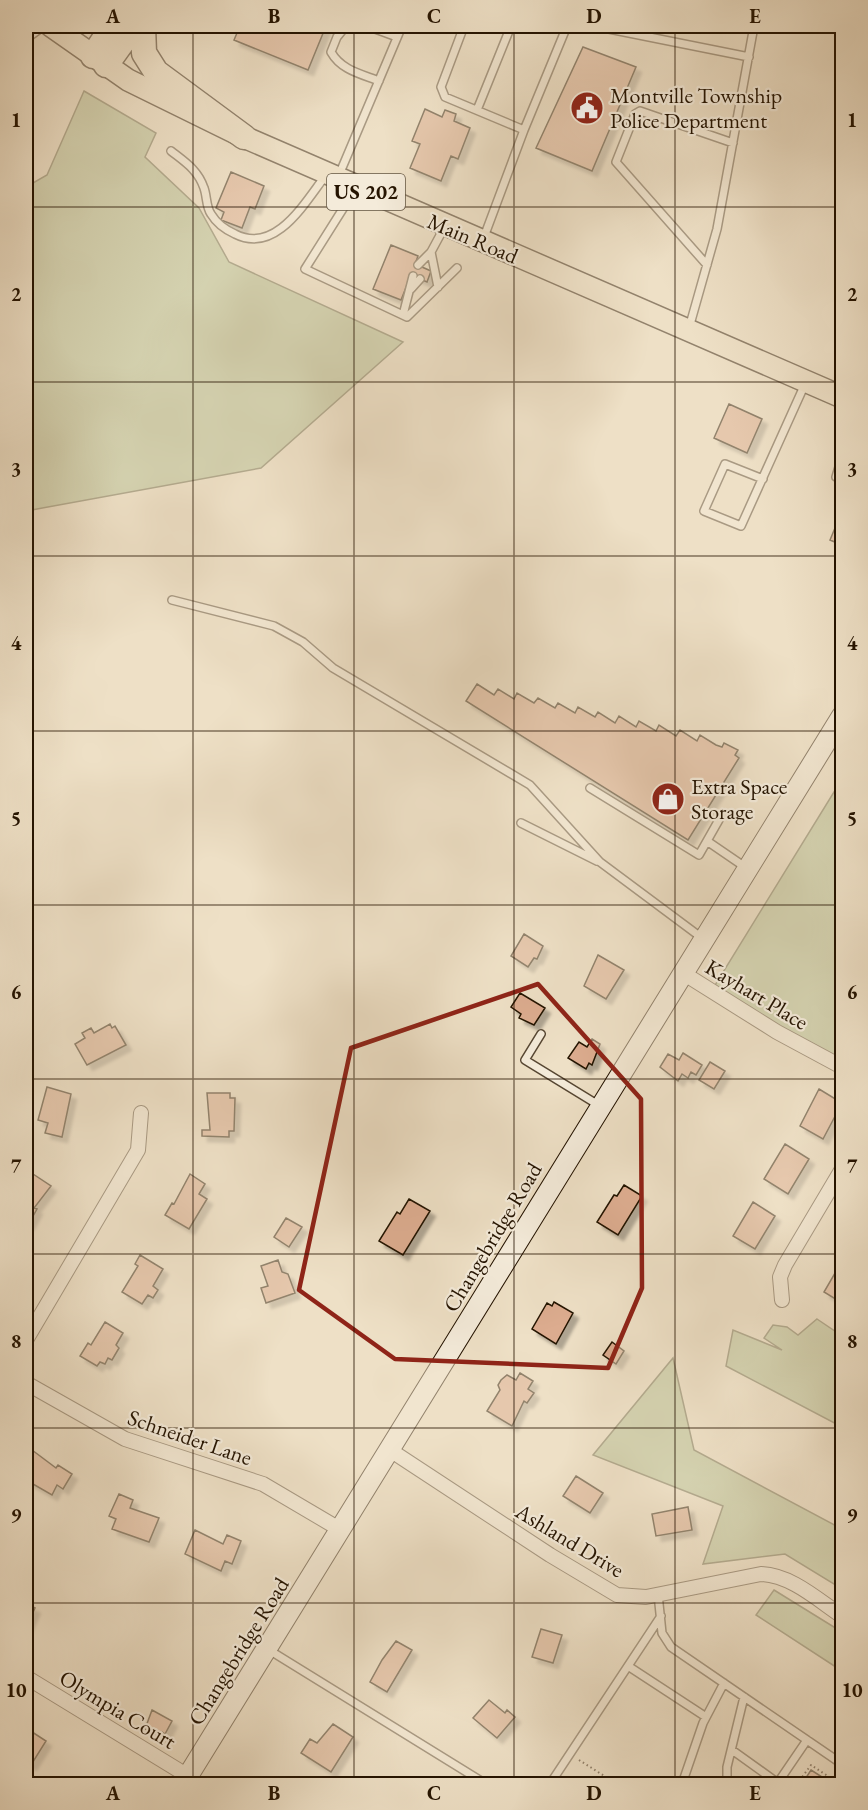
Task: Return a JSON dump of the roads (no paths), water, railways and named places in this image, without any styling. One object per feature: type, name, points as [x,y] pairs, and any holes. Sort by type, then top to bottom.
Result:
[{"type":"highway","points":[[100,61],[113,26]]},
{"type":"highway","points":[[100,61],[134,26]]},
{"type":"highway","points":[[143,26],[144,53],[156,72],[243,137]]},
{"type":"main road","name":"Main Road","points":[[51,26],[100,61],[152,93],[243,137],[340,181],[843,397]]},
{"type":"main road","name":"Changebridge Road","points":[[185,1780],[843,716]]},
{"type":"street","name":"Kayhart Place","points":[[682,973],[777,1032],[843,1067]]},
{"type":"street","points":[[26,1340],[138,1150],[141,1113]]},
{"type":"street","points":[[782,1300],[780,1277],[785,1265],[843,1169]]},
{"type":"street","name":"Schneider Lane","points":[[26,1383],[125,1439],[263,1484],[341,1530]]},
{"type":"street","name":"Ashland Drive","points":[[390,1449],[608,1591],[636,1598],[770,1574],[797,1586],[843,1616]]},
{"type":"street","name":"Olympia Court","points":[[26,1677],[185,1780]]},
{"type":"lane","points":[[26,39],[44,26]]},
{"type":"lane","points":[[346,26],[336,37],[331,52],[335,60],[345,67],[379,81]]},
{"type":"lane","points":[[367,26],[398,37]]},
{"type":"lane","points":[[402,26],[305,269],[407,317],[457,268]]},
{"type":"lane","points":[[464,26],[441,87],[445,97],[524,130]]},
{"type":"lane","points":[[477,110],[511,26]]},
{"type":"lane","points":[[483,242],[524,130],[567,26]]},
{"type":"lane","points":[[594,26],[748,57]]},
{"type":"lane","points":[[688,331],[717,229],[754,26]]},
{"type":"lane","points":[[707,265],[616,162],[635,114],[640,111],[733,143]]},
{"type":"lane","points":[[171,151],[196,171],[204,188],[210,214],[223,228],[243,238],[257,240],[267,237],[340,181]]},
{"type":"lane","points":[[421,267],[424,258],[431,252],[445,226]]},
{"type":"lane","points":[[431,252],[438,287]]},
{"type":"lane","points":[[403,315],[417,278]]},
{"type":"lane","points":[[763,479],[725,464],[704,511],[741,526],[763,479],[806,381]]},
{"type":"lane","points":[[843,457],[836,477],[843,480]]},
{"type":"lane","points":[[172,600],[214,612],[256,620],[274,626],[303,642],[333,668],[530,785],[600,862]]},
{"type":"lane","points":[[590,788],[699,855],[720,818]]},
{"type":"lane","points":[[521,823],[600,862],[704,939]]},
{"type":"lane","points":[[707,841],[747,868]]},
{"type":"lane","points":[[541,1034],[525,1060],[600,1106]]},
{"type":"lane","points":[[658,1593],[662,1633],[671,1647],[843,1764]]},
{"type":"lane","points":[[550,1785],[580,1736],[661,1616]]},
{"type":"lane","points":[[267,1649],[486,1785]]},
{"type":"lane","points":[[628,1666],[706,1717]]},
{"type":"lane","points":[[682,1785],[690,1755],[724,1683]]},
{"type":"lane","points":[[727,1785],[727,1767],[744,1697]]},
{"type":"lane","points":[[732,1750],[778,1784],[807,1740]]},
{"type":"place","name":"Montville Township Police Department","points":[[587,108]]},
{"type":"place","name":"Extra Space Storage","points":[[668,799]]}]
